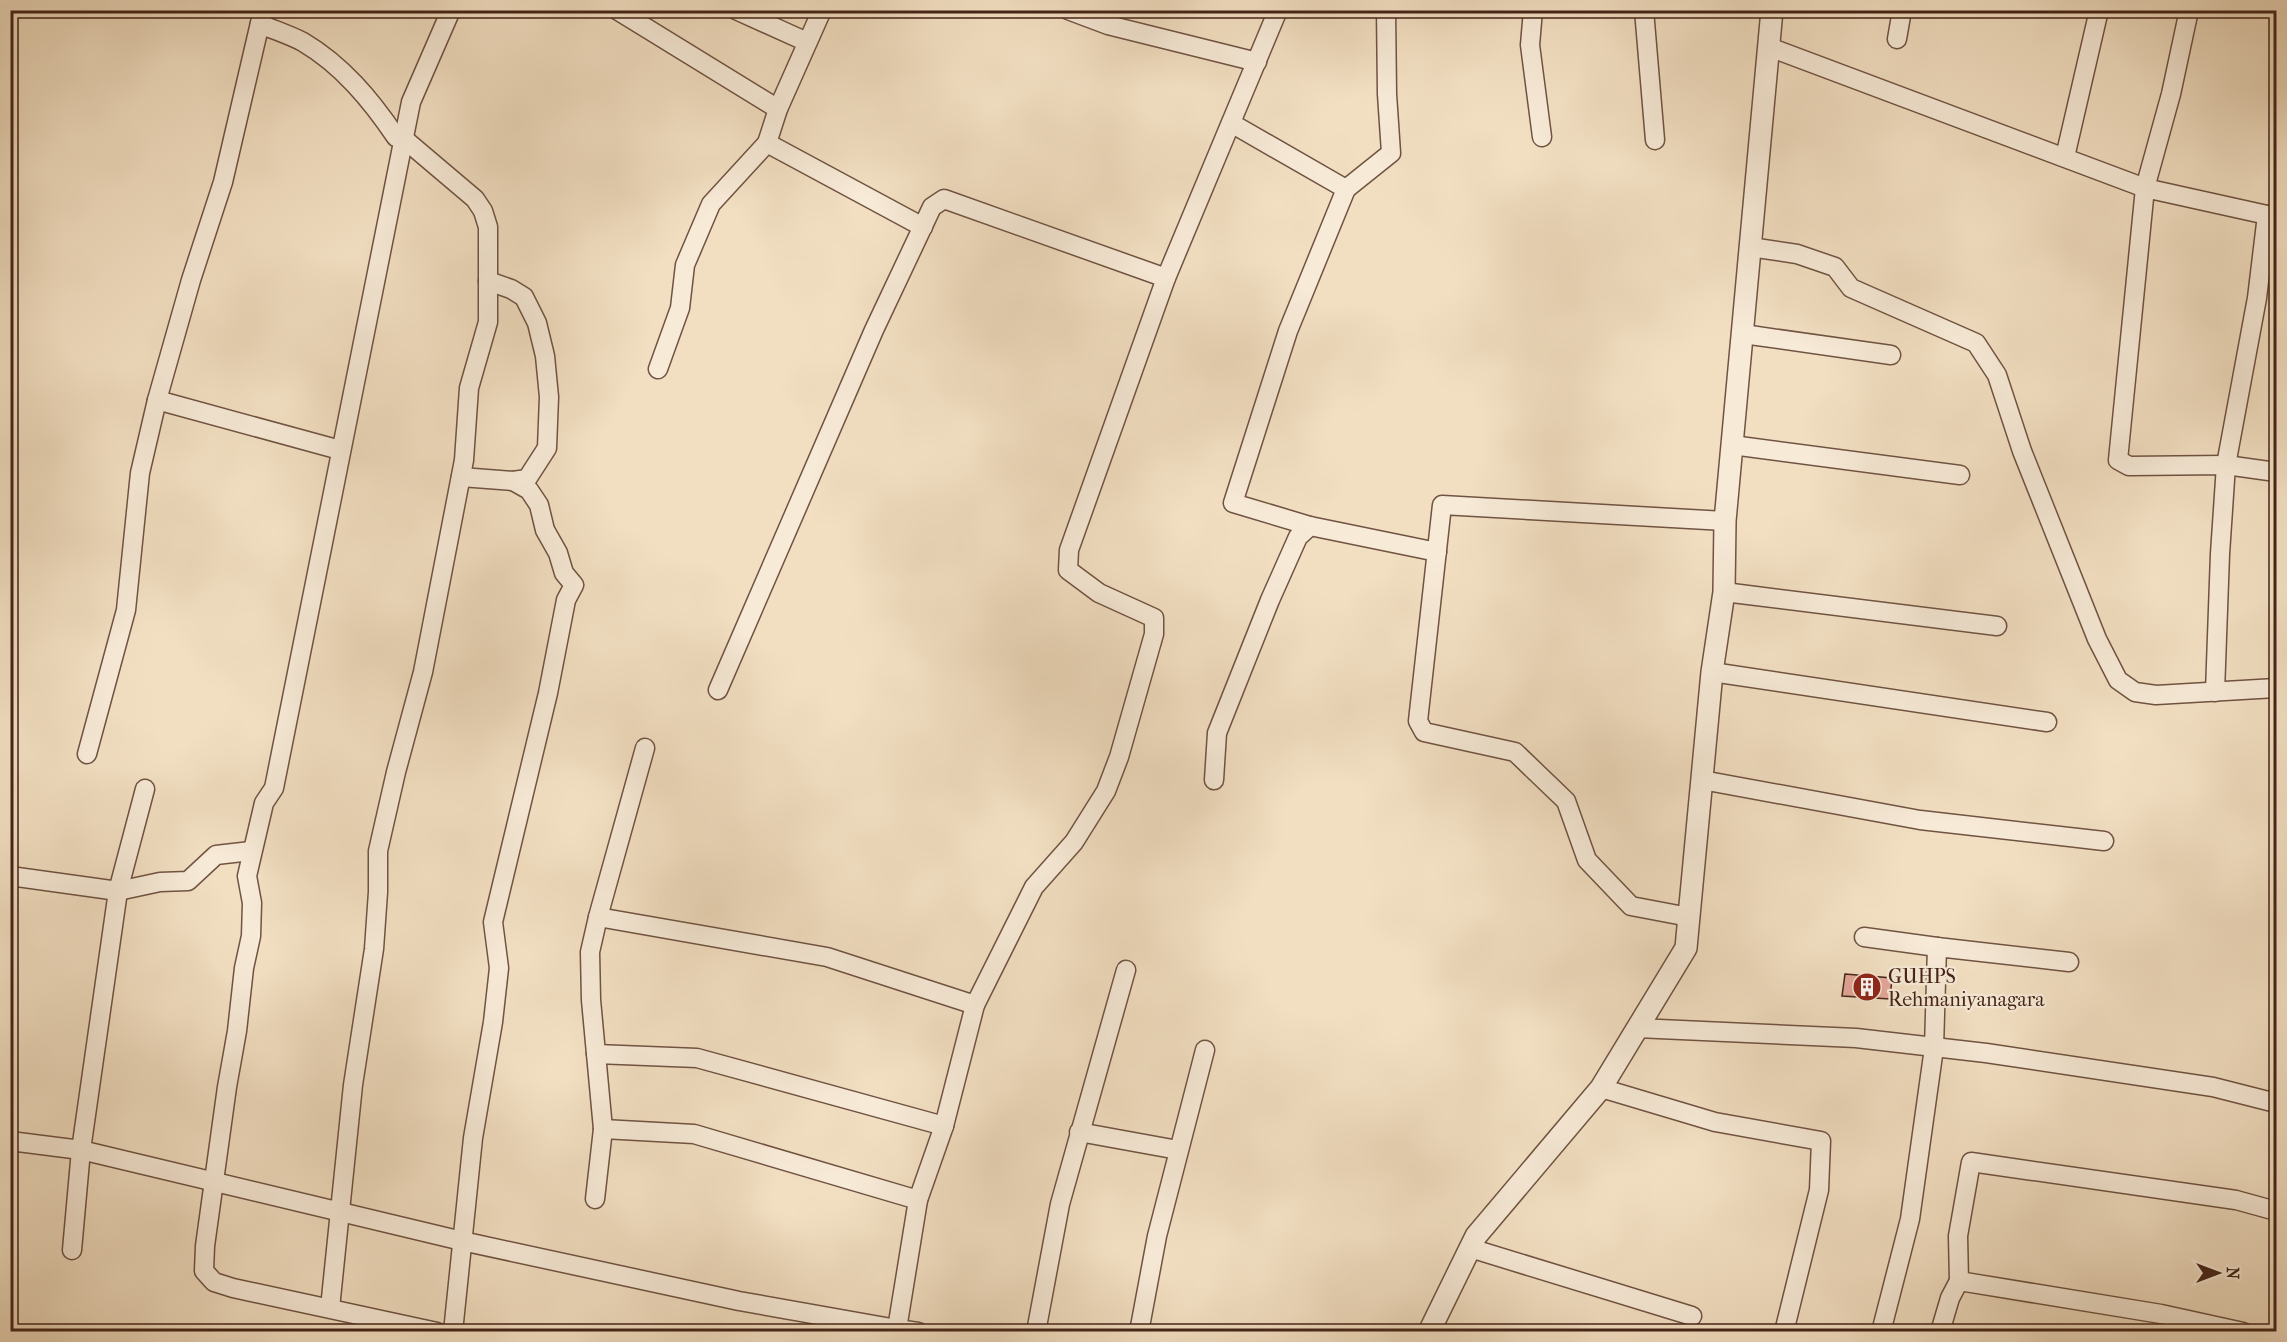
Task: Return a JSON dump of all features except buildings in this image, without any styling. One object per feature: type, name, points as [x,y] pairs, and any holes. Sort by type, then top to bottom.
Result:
[{"type":"street","points":[[438,1332],[232,1288],[214,1282],[204,1271],[205,1246],[237,1031],[244,968],[251,936],[252,903],[247,876],[251,851],[264,803],[274,789],[411,102],[451,10]]},
{"type":"street","points":[[617,10],[778,109]]},
{"type":"street","points":[[736,10],[807,42]]},
{"type":"street","points":[[658,369],[680,308],[685,265],[711,204],[767,143],[778,109],[822,10]]},
{"type":"street","points":[[1068,10],[1108,25],[1257,62]]},
{"type":"street","points":[[897,1329],[918,1200],[944,1126],[975,1005],[1034,887],[1074,842],[1106,792],[1119,757],[1154,634],[1154,618],[1099,592],[1068,570],[1069,550],[1166,278],[1278,10]]},
{"type":"street","points":[[1386,10],[1386,94],[1391,153],[1346,189],[1288,331],[1233,503],[1310,526],[1437,552]]},
{"type":"street","points":[[1533,10],[1530,45],[1542,137]]},
{"type":"street","points":[[1644,10],[1655,140]]},
{"type":"street","points":[[1434,1330],[1476,1236],[1601,1088],[1686,948],[1712,672],[1724,592],[1725,521],[1772,10]]},
{"type":"street","points":[[1897,39],[1902,10]]},
{"type":"street","points":[[2065,157],[2099,10]]},
{"type":"street","points":[[2189,10],[2171,94],[2145,188],[2118,460],[2129,466],[2226,465],[2277,472]]},
{"type":"street","points":[[87,754],[126,610],[140,473],[157,400],[191,280],[223,182],[262,17],[332,62],[362,93],[396,137],[403,138],[475,199],[483,211],[488,227],[488,322],[470,388],[461,477],[423,672],[396,772],[378,851],[374,949],[353,1085],[330,1308]]},
{"type":"street","points":[[1769,47],[2145,188],[2272,216],[2226,465],[2215,692]]},
{"type":"street","points":[[1231,123],[1346,189]]},
{"type":"street","points":[[767,143],[923,227]]},
{"type":"street","points":[[718,690],[874,330],[932,207],[944,199],[1166,278]]},
{"type":"street","points":[[1750,247],[1797,254],[1835,267],[1851,288],[1976,343],[1997,375],[2026,461],[2097,639],[2118,680],[2135,692],[2156,695],[2277,688]]},
{"type":"street","points":[[461,477],[513,481],[527,479],[547,448],[549,397],[545,356],[537,323],[524,297],[511,289],[488,281]]},
{"type":"street","points":[[1743,334],[1891,355]]},
{"type":"street","points":[[157,400],[340,450]]},
{"type":"street","points":[[1732,445],[1960,475]]},
{"type":"street","points":[[453,1332],[473,1138],[498,979],[499,968],[493,922],[548,693],[566,600],[574,585],[564,573],[558,553],[545,530],[538,505],[529,490],[513,481]]},
{"type":"street","points":[[1689,917],[1631,906],[1587,860],[1566,801],[1515,752],[1424,732],[1418,721],[1442,505],[1725,521]]},
{"type":"street","points":[[1214,780],[1217,733],[1270,600],[1298,537],[1310,526]]},
{"type":"street","points":[[1724,592],[1997,626]]},
{"type":"street","points":[[1712,672],[2047,722]]},
{"type":"street","points":[[595,1199],[603,1129],[590,952],[645,748]]},
{"type":"street","points":[[1702,780],[1920,820],[2104,841]]},
{"type":"street","points":[[72,1250],[81,1150],[118,891],[145,789]]},
{"type":"street","points":[[10,876],[118,891],[160,882],[188,881],[216,855],[251,851]]},
{"type":"street","points":[[598,917],[826,957],[975,1005]]},
{"type":"street","points":[[1864,937],[2069,962]]},
{"type":"street","points":[[1881,1332],[1910,1220],[1934,1048],[1937,947]]},
{"type":"street","points":[[1036,1332],[1060,1204],[1126,970]]},
{"type":"street","points":[[1637,1029],[1856,1038],[1986,1053],[2213,1087],[2277,1103]]},
{"type":"street","points":[[1139,1332],[1157,1236],[1205,1050]]},
{"type":"street","points":[[596,1054],[697,1058],[944,1126]]},
{"type":"street","points":[[1601,1088],[1715,1122],[1821,1141],[1819,1190],[1784,1332]]},
{"type":"street","points":[[603,1129],[694,1134],[918,1200]]},
{"type":"street","points":[[1080,1132],[1178,1150]]},
{"type":"street","points":[[10,1141],[81,1150],[462,1241],[740,1301],[918,1332]]},
{"type":"street","points":[[1940,1332],[1950,1298],[1959,1281],[1958,1236],[1971,1162],[2236,1200],[2277,1210]]},
{"type":"street","points":[[1470,1248],[1692,1316]]},
{"type":"street","points":[[1959,1281],[2161,1314],[2243,1332]]},
{"type":"place","name":"GUHPS Rehmaniyanagara","points":[[1867,987]]}]
